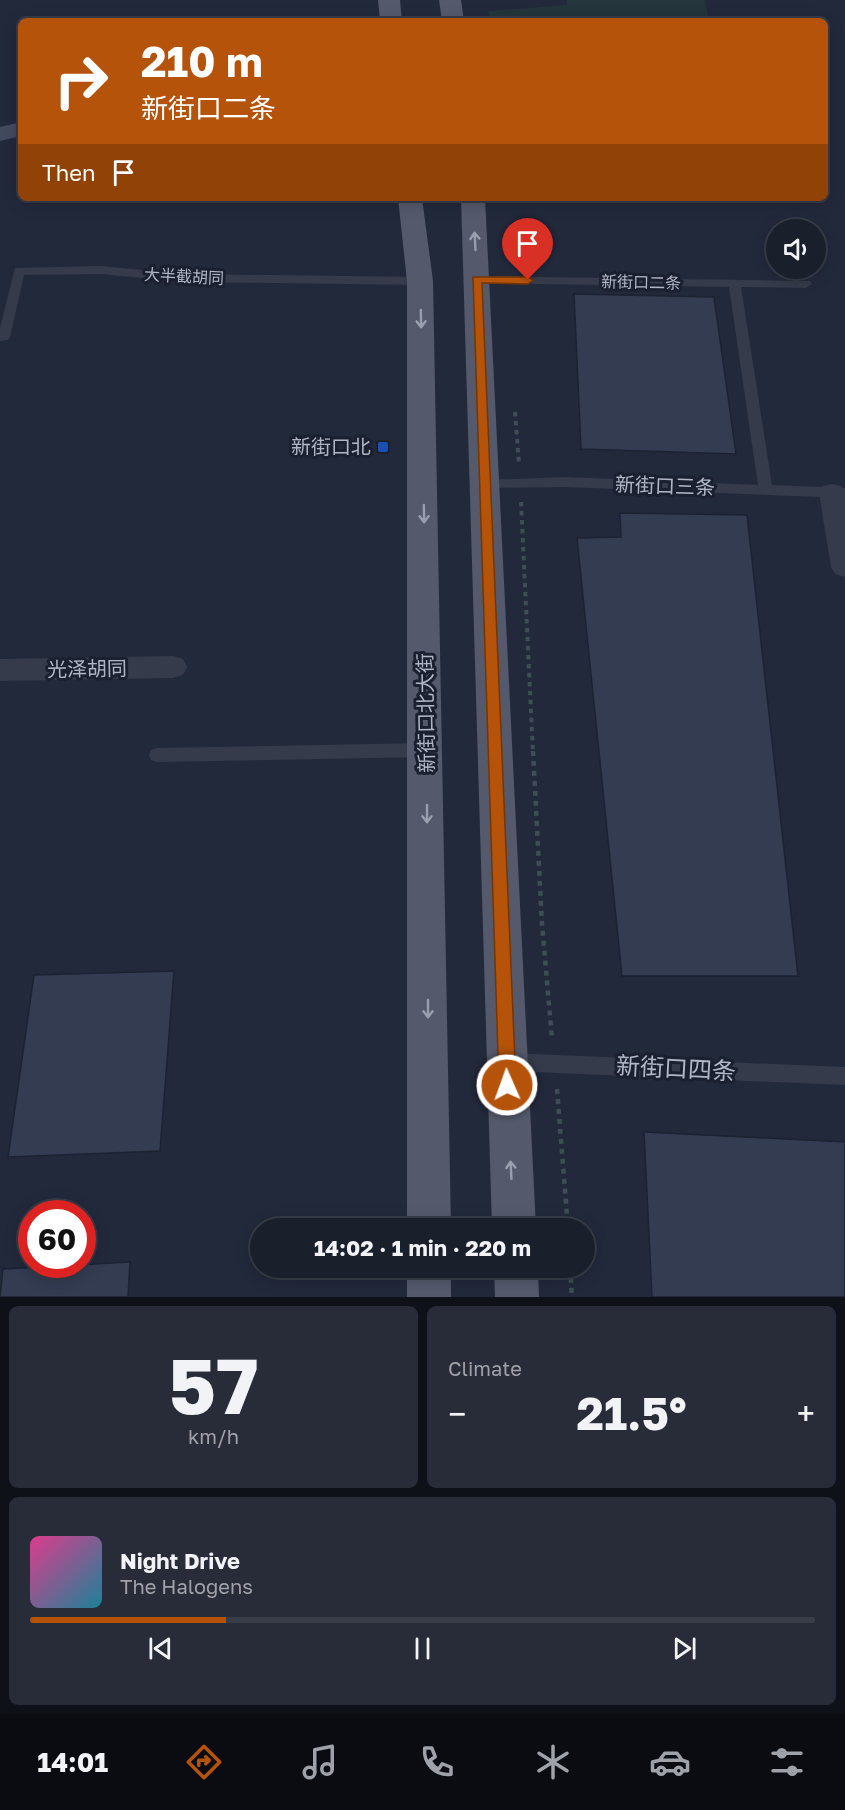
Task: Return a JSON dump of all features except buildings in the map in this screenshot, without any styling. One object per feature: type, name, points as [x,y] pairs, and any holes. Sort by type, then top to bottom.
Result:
[{"type":"main road","points":[[389,0],[391,18]]},
{"type":"main road","points":[[450,0],[453,18]]},
{"type":"main road","name":"新街口北大街","points":[[410,201],[420,281],[429,1218]]},
{"type":"main road","points":[[473,201],[514,1218]]},
{"type":"main road","points":[[429,1278],[429,1297]]},
{"type":"main road","points":[[516,1278],[517,1297]]},
{"type":"street","points":[[0,134],[18,130]]},
{"type":"street","points":[[839,493],[845,567]]},
{"type":"street","name":"光泽胡同","points":[[0,670],[173,667]]},
{"type":"lane","name":"大半截胡同","points":[[0,338],[4,337],[19,272],[100,270],[186,278],[420,281]]},
{"type":"lane","name":"新街口二条","points":[[476,280],[806,284]]},
{"type":"lane","points":[[734,283],[766,490]]},
{"type":"lane","name":"新街口三条","points":[[484,485],[566,482],[839,493]]},
{"type":"lane","points":[[157,755],[426,750]]},
{"type":"lane","name":"新街口四条","points":[[506,1062],[845,1076]]},
{"type":"path","points":[[514,405],[542,924],[567,1218]]},
{"type":"path","points":[[571,1278],[572,1297]]},
{"type":"shaded area","points":[[567,0],[705,0],[708,18],[489,18],[488,11],[567,5]]},
{"type":"place","name":"新街口北","points":[[383,447]]},
{"type":"route","points":[[507,1085],[476,280],[528,280]]}]
